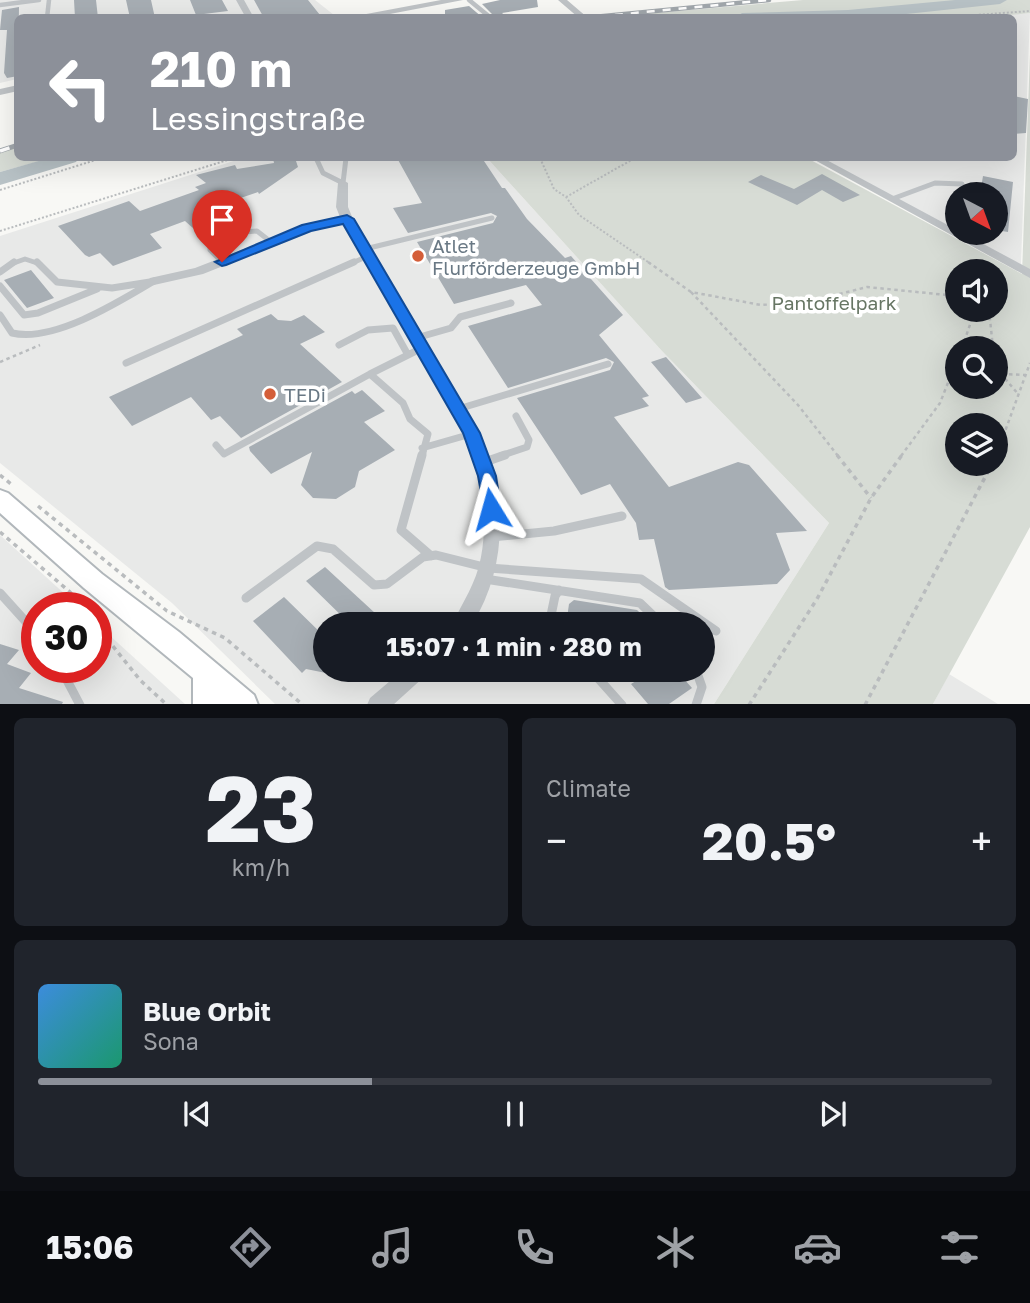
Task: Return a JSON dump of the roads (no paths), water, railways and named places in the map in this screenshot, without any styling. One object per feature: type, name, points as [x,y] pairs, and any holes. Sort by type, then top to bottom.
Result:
[{"type":"main road","points":[[10,495],[93,581],[243,704]]},
{"type":"main road","points":[[207,672],[207,704]]},
{"type":"street","points":[[373,14],[458,0]]},
{"type":"street","points":[[562,0],[579,14]]},
{"type":"street","points":[[822,161],[1030,274]]},
{"type":"street","points":[[343,183],[342,206],[347,219],[400,325],[458,409],[471,433],[482,463],[490,498],[492,537],[486,574],[478,598],[469,612]]},
{"type":"street","points":[[154,281],[222,262],[307,228],[347,219]]},
{"type":"street","points":[[378,704],[404,682]]},
{"type":"lane","points":[[0,5],[39,0]]},
{"type":"lane","points":[[469,0],[486,14]]},
{"type":"lane","points":[[317,161],[323,173],[343,183],[347,161]]},
{"type":"lane","points":[[892,199],[936,180],[956,182]]},
{"type":"lane","points":[[126,363],[366,253],[492,218]]},
{"type":"lane","points":[[222,262],[210,246],[235,233],[257,231],[271,242]]},
{"type":"lane","points":[[0,272],[16,263],[34,260],[42,263],[57,282],[101,287],[154,281]]},
{"type":"lane","points":[[0,315],[12,333],[20,336],[39,334],[120,302],[154,281]]},
{"type":"lane","points":[[0,286],[24,315],[38,313],[101,287]]},
{"type":"lane","points":[[216,445],[224,454],[451,328],[460,317],[511,303]]},
{"type":"lane","points":[[338,345],[368,330],[400,325]]},
{"type":"lane","points":[[458,409],[608,364]]},
{"type":"lane","points":[[370,374],[403,403],[410,419],[428,434],[401,530],[431,556]]},
{"type":"lane","points":[[482,463],[527,447],[529,440],[516,416]]},
{"type":"lane","points":[[422,448],[471,433]]},
{"type":"lane","points":[[492,537],[554,531],[622,516]]},
{"type":"lane","points":[[246,598],[317,546],[333,549],[374,585],[387,584],[423,557],[448,557],[486,574],[559,590],[640,603],[649,612]]},
{"type":"lane","points":[[486,574],[641,579],[716,631]]},
{"type":"lane","points":[[552,612],[559,590]]},
{"type":"lane","points":[[0,593],[21,616]]},
{"type":"lane","points":[[601,682],[621,704]]},
{"type":"lane","points":[[696,704],[702,687],[700,682]]},
{"type":"lane","points":[[69,683],[80,704]]},
{"type":"waterway","points":[[858,14],[1000,0]]},
{"type":"waterway","points":[[0,179],[59,161]]},
{"type":"railway","points":[[624,14],[769,0]]},
{"type":"railway","points":[[0,151],[14,146]]},
{"type":"place","name":"Atlet Flurförderzeuge GmbH","points":[[418,256]]},
{"type":"place","name":"TEDi","points":[[270,394]]},
{"type":"park label","name":"Pantoffelpark","points":[[834,302]]}]
